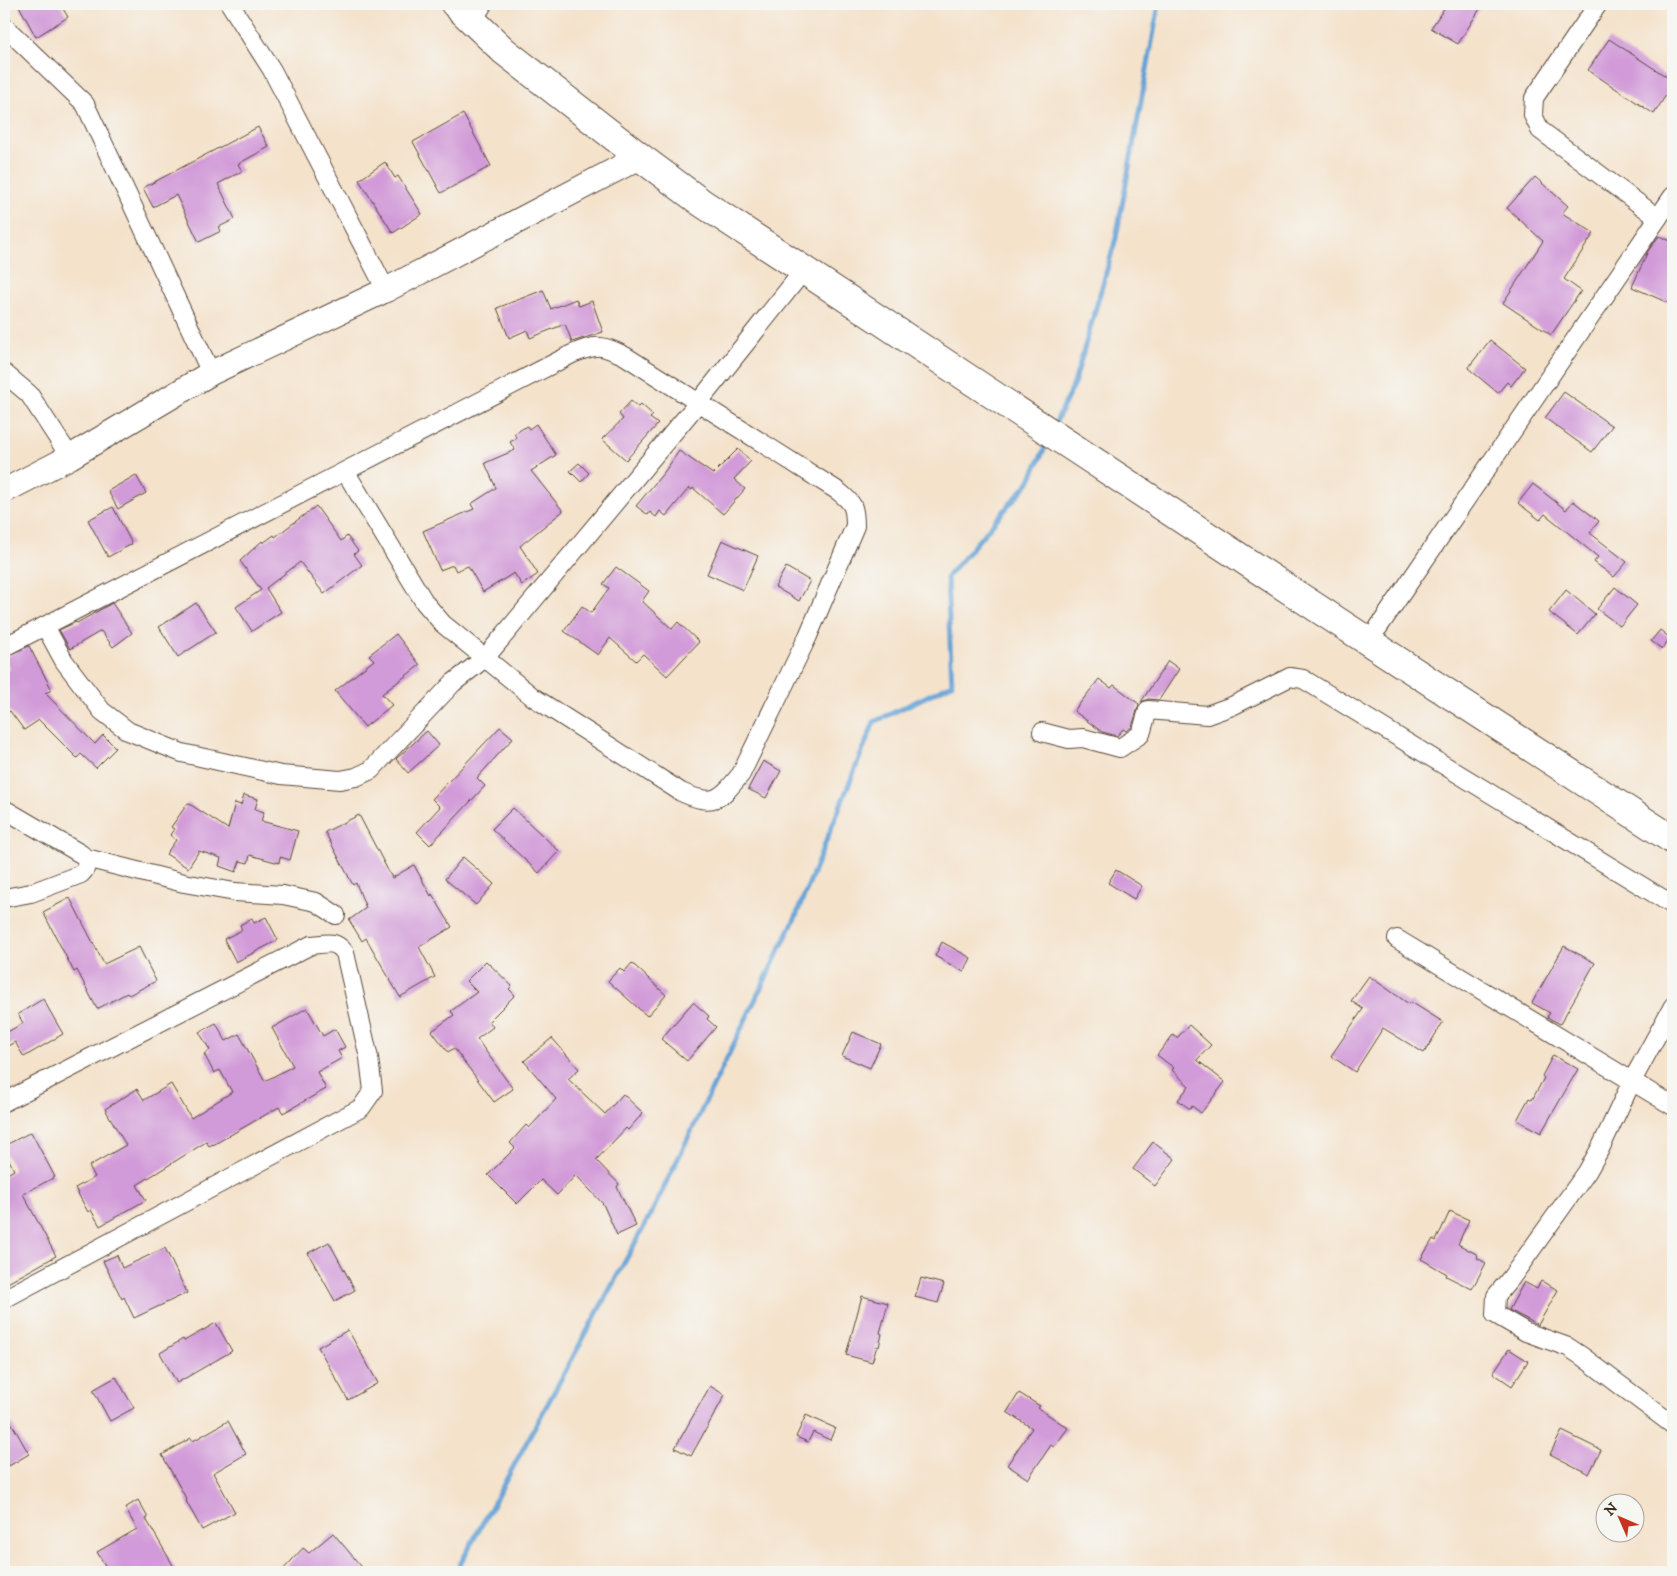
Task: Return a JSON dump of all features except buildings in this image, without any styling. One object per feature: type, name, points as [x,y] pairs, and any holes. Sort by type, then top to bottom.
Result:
[{"type":"main road","points":[[473,5],[504,51],[702,203],[1282,586],[1673,840]]},
{"type":"main road","points":[[473,5],[520,46],[610,117],[709,186],[1673,823]]},
{"type":"street","points":[[230,4],[272,70],[386,290]]},
{"type":"street","points":[[1598,4],[1534,98],[1533,115],[1540,130],[1658,218]]},
{"type":"street","points":[[4,26],[85,104],[211,373]]},
{"type":"street","points":[[4,491],[70,457],[211,373],[386,290],[640,157]]},
{"type":"street","points":[[1378,628],[1673,196]]},
{"type":"street","points":[[45,626],[64,661],[102,711],[128,730],[182,753],[281,775],[340,780],[356,777],[371,770],[453,683],[485,658],[698,403],[804,270]]},
{"type":"street","points":[[4,647],[45,626],[345,471],[572,354],[590,347],[604,346],[625,356],[838,490],[855,510],[854,526],[808,636],[741,774],[726,792],[716,800],[699,800],[681,792],[533,697],[443,624],[425,603],[345,471]]},
{"type":"street","points":[[4,373],[30,394],[70,457]]},
{"type":"street","points":[[1042,732],[1069,739],[1082,738],[1120,748],[1141,734],[1148,710],[1207,715],[1232,706],[1290,677],[1303,679],[1673,905]]},
{"type":"street","points":[[4,809],[86,858],[184,883],[235,892],[283,895],[316,902],[336,915]]},
{"type":"street","points":[[4,898],[30,894],[81,874],[88,862],[86,858]]},
{"type":"street","points":[[1397,939],[1673,1106]]},
{"type":"street","points":[[4,1102],[311,946],[332,943],[340,946],[345,953],[369,1058],[373,1091],[361,1108],[4,1299]]},
{"type":"street","points":[[1673,1006],[1632,1081],[1587,1172],[1496,1296],[1495,1314],[1526,1332],[1568,1347],[1673,1425]]},
{"type":"waterway","points":[[1054,426],[1074,384],[1116,238],[1159,4]]},
{"type":"waterway","points":[[456,1572],[653,1210],[796,916],[874,722],[952,684],[947,577],[1029,482],[1048,441]]}]
